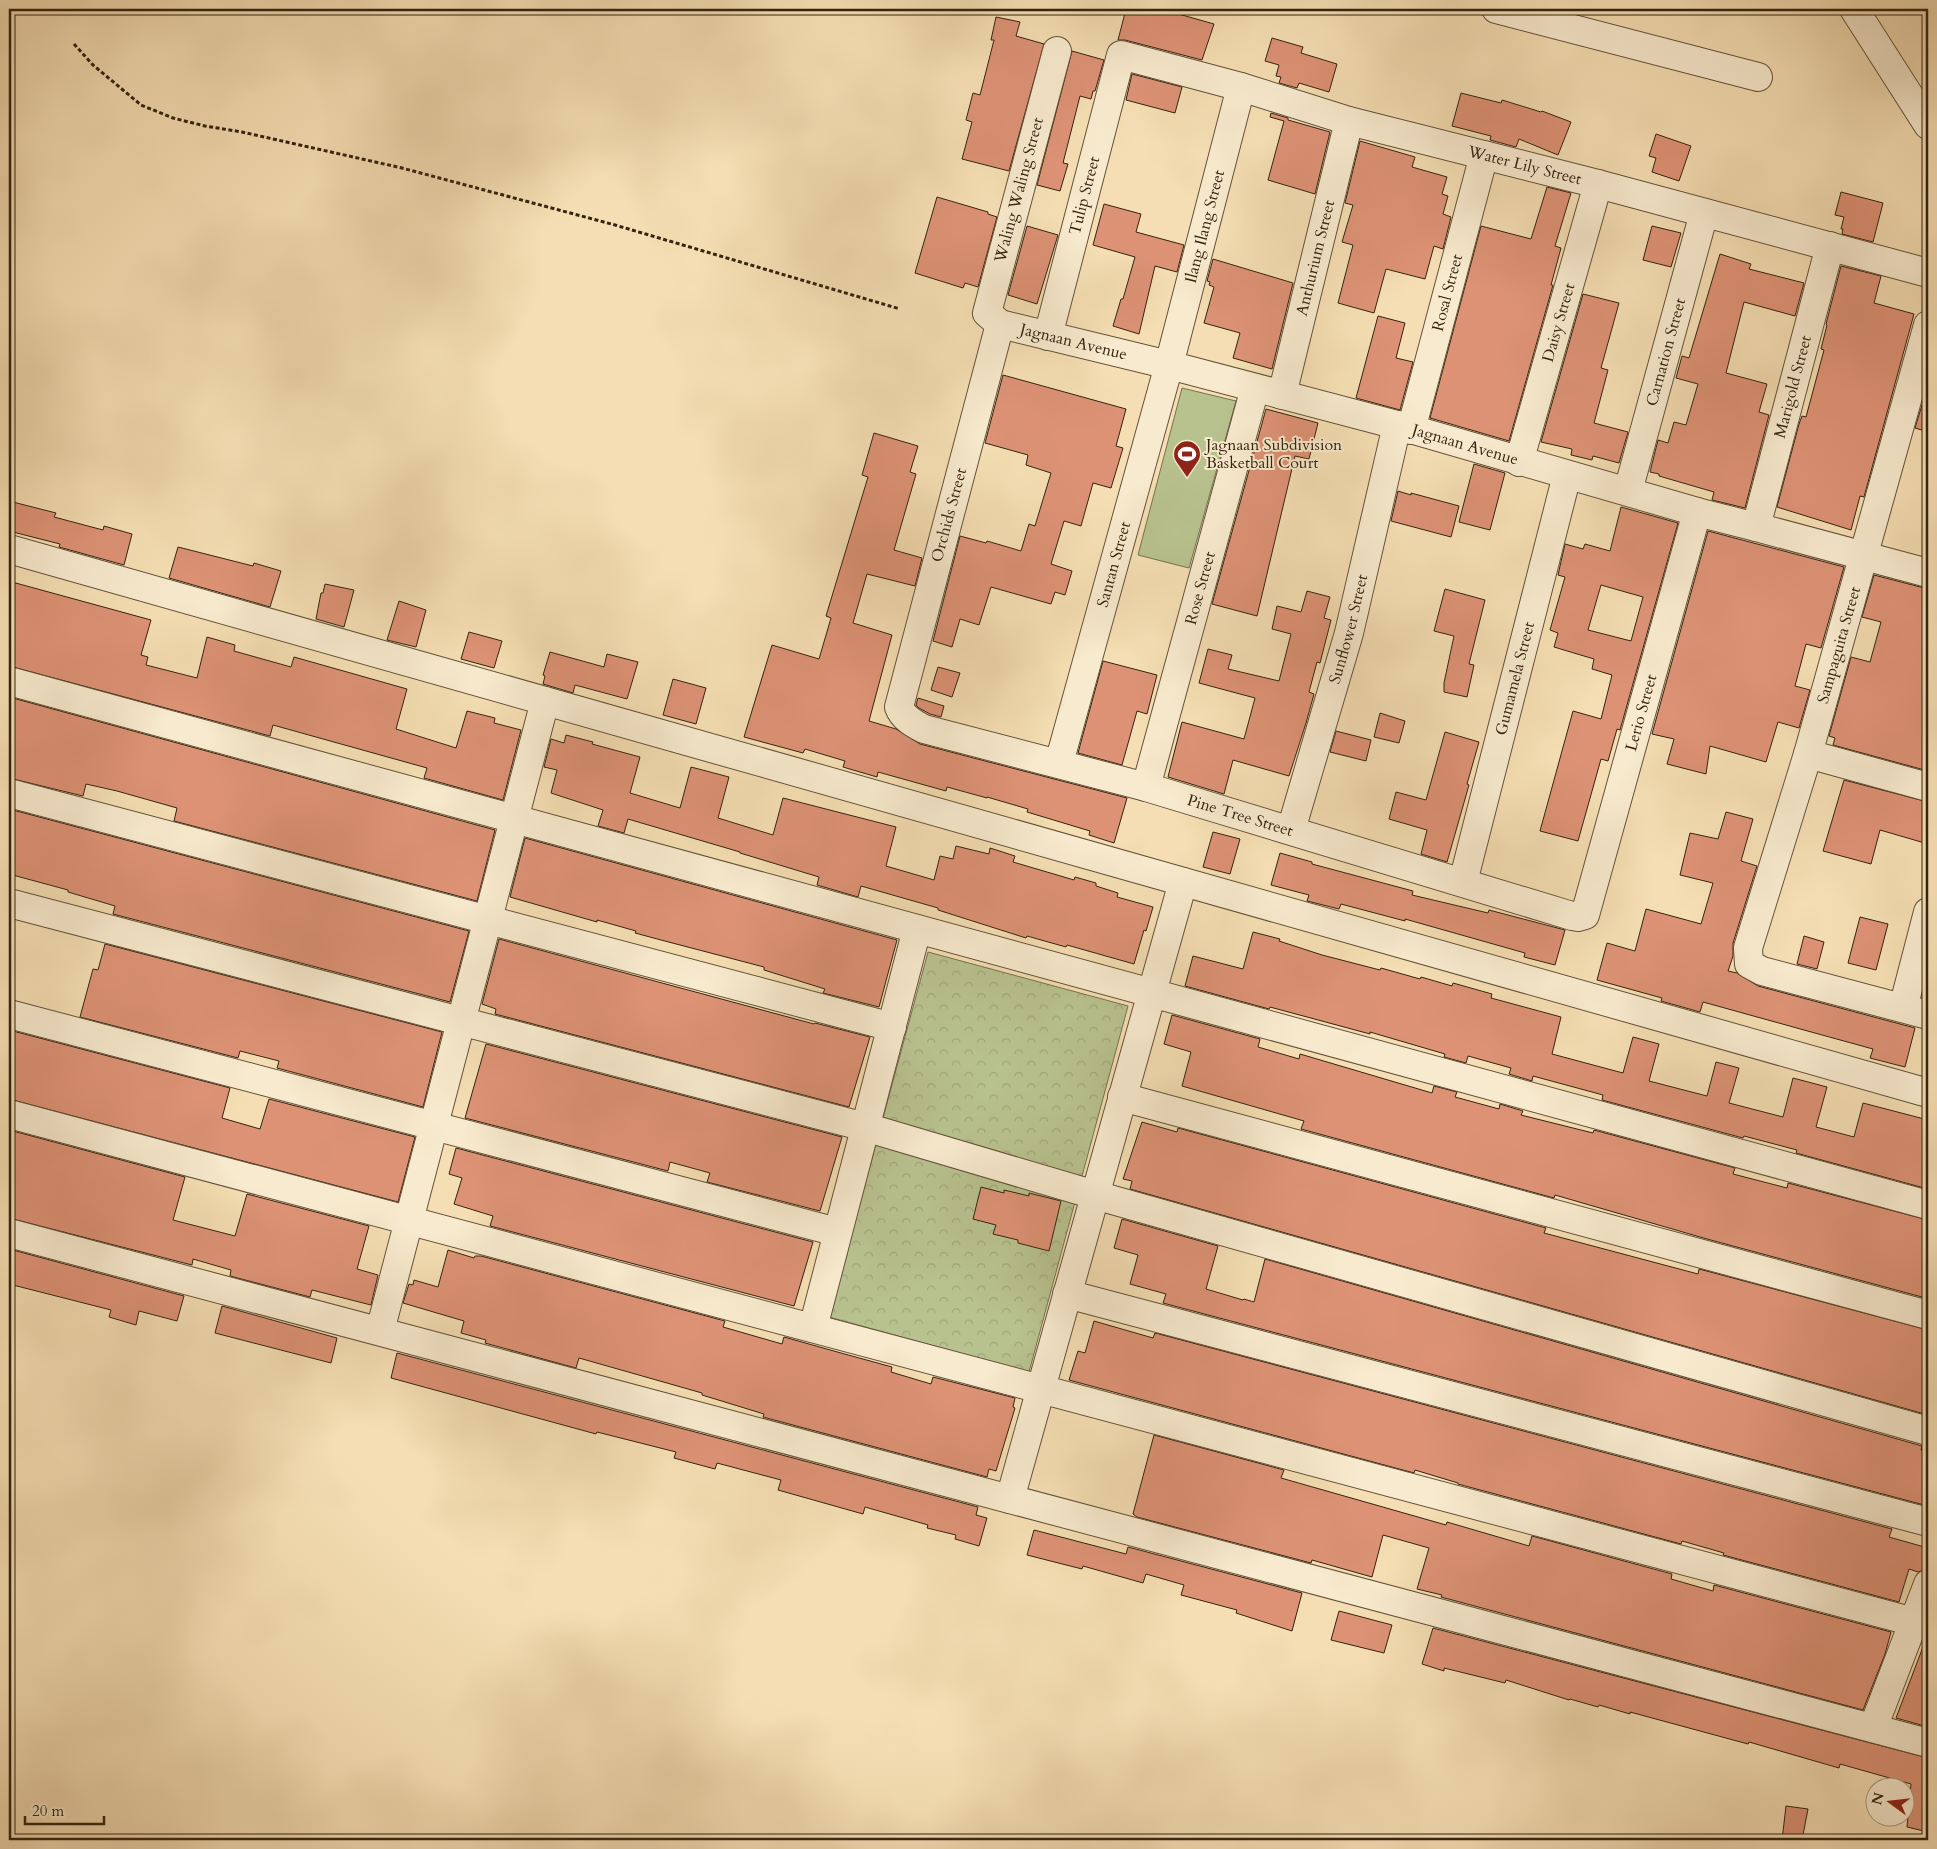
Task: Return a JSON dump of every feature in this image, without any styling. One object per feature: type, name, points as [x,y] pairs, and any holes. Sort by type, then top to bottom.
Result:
[{"type":"street","points":[[1496,9],[1758,77]]},
{"type":"street","points":[[1854,9],[1928,124]]},
{"type":"street","name":"Waling Waling Street","points":[[1000,324],[987,313],[1057,51]]},
{"type":"street","name":"Water Lily Street","points":[[1121,55],[1241,87],[1349,121],[1598,184],[1928,273]]},
{"type":"street","name":"Tulip Street","points":[[1048,336],[1121,55]]},
{"type":"street","name":"Ilang Ilang Street","points":[[1169,365],[1241,87]]},
{"type":"street","name":"Anthurium Street","points":[[1282,395],[1349,121]]},
{"type":"street","name":"Rosal Street","points":[[1404,427],[1484,155]]},
{"type":"street","name":"Daisy Street","points":[[1519,462],[1598,184]]},
{"type":"street","name":"Carnation Street","points":[[1628,491],[1704,213]]},
{"type":"street","name":"Marigold Street","points":[[1756,527],[1830,246]]},
{"type":"street","name":"Jagnaan Avenue","points":[[1000,324],[1169,365],[1404,427],[1519,462],[1628,491],[1697,512],[1928,574]]},
{"type":"street","name":"Orchids Street","points":[[899,707],[1000,324]]},
{"type":"street","name":"Sampaguita Street","points":[[1902,1008],[1762,971],[1749,964],[1748,948],[1808,754],[1928,325]]},
{"type":"street","name":"Santan Street","points":[[1059,763],[1169,365]]},
{"type":"street","name":"Rose Street","points":[[1146,787],[1256,388]]},
{"type":"street","name":"Sunflower Street","points":[[1291,830],[1348,633],[1404,427]]},
{"type":"street","name":"Gumamela Street","points":[[1463,882],[1567,475]]},
{"type":"street","name":"Lerio Street","points":[[1585,915],[1697,512]]},
{"type":"street","points":[[9,549],[1928,1093]]},
{"type":"street","points":[[9,681],[1928,1205]]},
{"type":"street","points":[[380,1331],[545,701]]},
{"type":"street","name":"Pine Tree Street","points":[[899,707],[912,724],[924,729],[1146,787],[1572,916],[1585,915]]},
{"type":"street","points":[[1808,754],[1928,787]]},
{"type":"street","points":[[9,793],[892,1027]]},
{"type":"street","points":[[1010,1499],[1183,882]]},
{"type":"street","points":[[9,903],[865,1127],[1928,1431]]},
{"type":"street","points":[[1928,912],[1902,1008],[1928,1015]]},
{"type":"street","points":[[812,1328],[917,929]]},
{"type":"street","points":[[9,1014],[837,1232]]},
{"type":"street","points":[[1122,1097],[1928,1315]]},
{"type":"street","points":[[9,1114],[1914,1622]]},
{"type":"street","points":[[9,1233],[1928,1743]]},
{"type":"street","points":[[1067,1294],[1928,1522]]},
{"type":"street","points":[[1873,1728],[1928,1584]]},
{"type":"path","points":[[74,44],[93,65],[141,105],[172,118],[402,168],[614,225],[900,309]]},
{"type":"green space","name":"Jagnaan Subdivision Basketball Court","points":[[1182,388],[1236,401],[1189,568],[1138,555]]},
{"type":"green space","points":[[928,952],[1128,1006],[1029,1372],[829,1317]]},
{"type":"building","points":[[1126,9],[1161,9],[1214,24],[1202,60],[1125,40],[1118,40]]},
{"type":"building","points":[[996,17],[1020,22],[1016,36],[1044,44],[1009,171],[962,159],[972,122],[966,120],[973,93],[980,95],[994,40],[991,40]]},
{"type":"building","points":[[1272,38],[1303,47],[1301,53],[1337,64],[1329,92],[1299,83],[1297,88],[1279,83],[1281,77],[1276,76],[1279,65],[1265,61]]},
{"type":"building","points":[[1072,51],[1104,60],[1091,99],[1080,96],[1063,163],[1068,164],[1060,191],[1037,185]]},
{"type":"building","points":[[1132,74],[1182,87],[1175,113],[1126,100]]},
{"type":"building","points":[[1461,93],[1501,103],[1502,100],[1542,111],[1571,122],[1558,155],[1519,139],[1516,147],[1490,140],[1491,136],[1452,126]]},
{"type":"building","points":[[1271,113],[1330,132],[1315,194],[1268,180],[1284,121],[1270,117]]},
{"type":"building","points":[[1656,134],[1691,146],[1679,181],[1652,172],[1656,158],[1649,156]]},
{"type":"building","points":[[1360,141],[1415,157],[1412,167],[1447,177],[1442,194],[1448,196],[1443,214],[1451,217],[1443,249],[1434,246],[1425,279],[1386,269],[1374,313],[1338,303],[1353,245],[1342,242],[1353,205],[1345,203]]},
{"type":"building","points":[[1547,187],[1571,193],[1555,246],[1561,248],[1551,285],[1553,285],[1509,441],[1430,418],[1481,226],[1531,239]]},
{"type":"building","points":[[1841,192],[1883,203],[1873,242],[1842,234],[1843,229],[1841,229],[1844,217],[1835,215]]},
{"type":"building","points":[[937,197],[988,212],[988,214],[997,217],[978,287],[965,283],[963,288],[915,273]]},
{"type":"building","points":[[1104,204],[1141,214],[1136,232],[1184,245],[1177,272],[1155,266],[1139,334],[1113,326],[1135,257],[1093,245]]},
{"type":"building","points":[[1027,226],[1058,235],[1037,304],[1008,295]]},
{"type":"building","points":[[1652,226],[1681,233],[1671,267],[1643,260]]},
{"type":"building","points":[[1720,254],[1751,264],[1749,269],[1804,283],[1795,316],[1744,302],[1726,373],[1767,384],[1759,412],[1769,415],[1745,508],[1712,500],[1714,492],[1650,472],[1658,440],[1668,443],[1674,422],[1686,425],[1698,384],[1676,378],[1682,356],[1689,358]]},
{"type":"building","points":[[1213,259],[1293,283],[1272,369],[1233,358],[1240,333],[1204,323],[1214,287],[1209,285],[1210,282],[1207,281]]},
{"type":"building","points":[[1841,266],[1881,276],[1874,303],[1914,314],[1864,497],[1860,496],[1851,530],[1777,507],[1799,424],[1802,416],[1806,417],[1824,350],[1821,349],[1826,324]]},
{"type":"building","points":[[1583,294],[1619,303],[1601,368],[1608,370],[1594,423],[1628,432],[1619,463],[1593,456],[1592,460],[1571,455],[1572,449],[1541,442]]},
{"type":"building","points":[[1378,316],[1405,323],[1396,358],[1413,362],[1400,410],[1356,398]]},
{"type":"building","points":[[1003,375],[1126,409],[1116,446],[1123,448],[1111,488],[1093,483],[1081,526],[1064,521],[1051,564],[1072,571],[1065,595],[1055,592],[1051,604],[991,587],[979,625],[960,619],[952,647],[933,641],[960,536],[986,543],[987,541],[1021,551],[1029,524],[1035,526],[1051,473],[1026,465],[1028,455],[985,443]]},
{"type":"building","points":[[1922,405],[1928,407],[1928,432],[1915,428]]},
{"type":"building","points":[[1266,409],[1318,423],[1309,459],[1295,456],[1257,616],[1212,604]]},
{"type":"building","points":[[874,433],[918,446],[910,472],[916,474],[894,550],[922,558],[915,586],[867,574],[853,623],[892,635],[869,721],[896,729],[920,744],[1127,798],[1114,843],[1089,835],[1090,831],[1027,812],[1028,809],[987,797],[947,787],[946,791],[878,772],[877,777],[843,767],[845,761],[805,749],[803,753],[744,737],[772,645],[819,659],[831,618],[826,616],[868,477],[862,475]]},
{"type":"building","points":[[1474,464],[1505,473],[1490,530],[1459,522]]},
{"type":"building","points":[[1398,491],[1459,506],[1451,537],[1391,521]]},
{"type":"building","points":[[9,501],[56,513],[54,517],[103,530],[104,526],[132,534],[124,565],[59,547],[60,544],[9,531]]},
{"type":"building","points":[[1621,507],[1678,523],[1620,730],[1617,729],[1608,761],[1601,759],[1578,841],[1540,831],[1573,711],[1601,719],[1612,675],[1592,669],[1594,659],[1554,647],[1558,633],[1550,630],[1565,577],[1558,575],[1565,544],[1583,549],[1585,544],[1610,551]],"holes":[[[1601,585],[1643,597],[1631,641],[1588,630]]]},
{"type":"building","points":[[1708,531],[1844,567],[1821,648],[1806,644],[1795,686],[1810,690],[1799,728],[1778,722],[1766,762],[1710,746],[1706,774],[1667,764],[1674,739],[1652,734]]},
{"type":"building","points":[[178,547],[253,566],[254,563],[281,571],[270,607],[169,578]]},
{"type":"building","points":[[1874,575],[1928,589],[1928,771],[1833,745],[1835,738],[1829,736],[1851,657],[1870,662],[1881,622],[1862,617]]},
{"type":"building","points":[[12,582],[151,620],[141,655],[148,657],[146,665],[197,678],[207,637],[235,645],[234,651],[291,667],[294,657],[407,689],[396,729],[456,748],[467,711],[495,718],[494,723],[521,730],[503,800],[424,778],[427,768],[273,725],[270,736],[9,666],[9,594]]},
{"type":"building","points":[[325,584],[354,590],[344,627],[316,619],[321,593],[323,593]]},
{"type":"building","points":[[1445,589],[1485,600],[1469,664],[1474,665],[1467,697],[1444,692],[1444,683],[1454,636],[1434,631]]},
{"type":"building","points":[[1307,591],[1330,597],[1324,618],[1331,620],[1320,663],[1317,662],[1309,692],[1314,694],[1289,776],[1233,760],[1224,794],[1168,777],[1182,722],[1244,739],[1255,698],[1199,683],[1208,649],[1232,655],[1228,669],[1279,681],[1291,634],[1272,629],[1277,606],[1301,612]]},
{"type":"building","points":[[399,601],[426,610],[416,647],[387,640]]},
{"type":"building","points":[[469,632],[502,641],[494,668],[461,659]]},
{"type":"building","points":[[550,652],[604,667],[607,654],[638,662],[627,699],[575,685],[573,693],[543,684],[545,676],[543,675]]},
{"type":"building","points":[[1103,661],[1157,675],[1147,714],[1137,711],[1122,765],[1078,753]]},
{"type":"building","points":[[938,667],[960,673],[952,697],[931,690]]},
{"type":"building","points":[[673,679],[706,688],[696,724],[663,715]]},
{"type":"building","points":[[9,697],[495,830],[477,901],[174,821],[177,808],[117,791],[86,784],[83,796],[9,778]]},
{"type":"building","points":[[918,698],[944,706],[941,717],[919,708],[916,705]]},
{"type":"building","points":[[1380,713],[1405,721],[1399,743],[1374,737]]},
{"type":"building","points":[[1336,731],[1371,740],[1366,761],[1330,752]]},
{"type":"building","points":[[1445,732],[1479,742],[1447,862],[1421,854],[1427,830],[1389,819],[1396,792],[1426,800]]},
{"type":"building","points":[[566,735],[640,757],[630,793],[680,808],[691,767],[729,777],[718,818],[773,835],[783,798],[896,827],[886,866],[934,880],[940,856],[953,859],[956,846],[989,854],[990,848],[1015,856],[1013,862],[1074,880],[1075,877],[1096,883],[1096,886],[1118,893],[1117,897],[1153,907],[1134,964],[1067,945],[1066,947],[1027,936],[1026,938],[938,910],[938,908],[861,886],[858,897],[817,885],[819,877],[628,819],[624,833],[598,826],[603,810],[551,793],[557,770],[544,767],[551,739],[564,743]]},
{"type":"building","points":[[1844,780],[1928,802],[1928,844],[1880,830],[1871,864],[1823,851]]},
{"type":"building","points":[[9,809],[469,931],[450,1002],[113,914],[115,906],[68,892],[68,890],[9,874]]},
{"type":"building","points":[[1726,812],[1753,819],[1741,861],[1757,866],[1733,943],[1733,956],[1728,971],[1737,973],[1758,986],[1915,1028],[1905,1067],[1870,1058],[1873,1049],[1703,1002],[1700,1012],[1661,1001],[1662,998],[1597,980],[1607,943],[1635,951],[1646,909],[1701,924],[1713,883],[1680,875],[1690,833],[1718,839]]},
{"type":"building","points":[[1213,832],[1240,839],[1230,874],[1203,867]]},
{"type":"building","points":[[525,838],[897,940],[879,1007],[823,993],[825,989],[764,970],[764,967],[510,897]]},
{"type":"building","points":[[1280,853],[1312,862],[1312,864],[1413,891],[1412,895],[1488,913],[1489,910],[1565,930],[1555,965],[1524,957],[1525,953],[1405,919],[1405,921],[1341,904],[1339,909],[1307,901],[1309,895],[1271,885]]},
{"type":"building","points":[[1860,917],[1888,924],[1876,970],[1848,963]]},
{"type":"building","points":[[1253,932],[1280,939],[1279,941],[1322,955],[1380,970],[1381,968],[1452,986],[1453,983],[1492,994],[1491,998],[1561,1017],[1552,1054],[1623,1073],[1633,1037],[1659,1044],[1649,1081],[1707,1096],[1716,1062],[1739,1068],[1729,1103],[1783,1117],[1793,1078],[1827,1087],[1816,1127],[1854,1137],[1863,1103],[1928,1120],[1928,1189],[1796,1153],[1797,1150],[1744,1136],[1743,1138],[1602,1100],[1603,1095],[1533,1076],[1532,1081],[1509,1074],[1511,1068],[1468,1056],[1466,1063],[1444,1057],[1445,1054],[1370,1032],[1370,1034],[1270,1007],[1269,1009],[1185,986],[1193,956],[1243,969]]},
{"type":"building","points":[[1804,936],[1824,942],[1817,969],[1797,964]]},
{"type":"building","points":[[499,939],[814,1024],[870,1037],[849,1107],[495,1014],[496,1009],[482,1004]]},
{"type":"building","points":[[105,944],[442,1032],[423,1107],[277,1068],[279,1061],[240,1051],[238,1058],[80,1017],[93,969],[98,970]]},
{"type":"building","points":[[1172,1015],[1260,1039],[1258,1047],[1299,1059],[1300,1054],[1432,1093],[1434,1086],[1457,1092],[1455,1097],[1499,1109],[1500,1104],[1523,1111],[1521,1115],[1593,1133],[1594,1130],[1735,1168],[1733,1174],[1787,1188],[1788,1183],[1928,1220],[1928,1275],[1922,1297],[1707,1239],[1555,1195],[1554,1198],[1301,1129],[1304,1121],[1182,1086],[1191,1052],[1164,1044]]},
{"type":"building","points":[[9,1030],[230,1088],[222,1118],[260,1129],[269,1099],[415,1137],[398,1202],[9,1099]]},
{"type":"building","points":[[486,1044],[842,1137],[820,1211],[707,1182],[710,1173],[670,1162],[668,1171],[465,1118]]},
{"type":"building","points":[[1142,1122],[1177,1132],[1178,1128],[1546,1228],[1544,1233],[1698,1274],[1699,1269],[1928,1330],[1928,1415],[1130,1189],[1132,1181],[1123,1179]]},
{"type":"building","points":[[9,1130],[185,1177],[173,1220],[235,1236],[247,1194],[369,1226],[357,1269],[378,1275],[371,1305],[312,1290],[310,1297],[230,1276],[231,1270],[193,1259],[192,1265],[9,1218]]},
{"type":"building","points":[[456,1148],[813,1242],[794,1306],[490,1226],[493,1216],[454,1204],[462,1178],[449,1174]]},
{"type":"building","points":[[981,1187],[1004,1193],[1004,1190],[1029,1196],[1029,1193],[1061,1201],[1049,1251],[1018,1243],[1018,1240],[993,1234],[996,1225],[973,1219]]},
{"type":"building","points":[[1122,1219],[1218,1246],[1206,1289],[1243,1300],[1254,1302],[1265,1259],[1922,1446],[1921,1450],[1928,1452],[1928,1506],[1163,1303],[1166,1294],[1130,1284],[1138,1255],[1114,1248]]},
{"type":"building","points":[[9,1249],[184,1296],[177,1321],[139,1311],[136,1325],[109,1317],[111,1310],[9,1284]]},
{"type":"building","points":[[448,1250],[474,1258],[475,1256],[481,1256],[725,1321],[723,1327],[782,1344],[784,1337],[892,1367],[891,1372],[931,1384],[933,1377],[1015,1398],[1013,1407],[1015,1408],[996,1471],[989,1469],[987,1477],[763,1417],[764,1414],[702,1395],[702,1393],[579,1358],[576,1368],[485,1343],[486,1340],[461,1333],[464,1321],[403,1303],[409,1284],[413,1285],[414,1280],[438,1287]]},
{"type":"building","points":[[222,1306],[337,1338],[331,1363],[215,1333]]},
{"type":"building","points":[[1094,1321],[1153,1338],[1155,1333],[1892,1529],[1889,1537],[1928,1548],[1928,1569],[1918,1572],[1909,1569],[1899,1602],[1723,1555],[1724,1553],[1682,1541],[1681,1544],[1458,1484],[1415,1470],[1414,1473],[1069,1380],[1078,1351],[1085,1353]]},
{"type":"building","points":[[397,1353],[978,1507],[976,1515],[987,1518],[979,1546],[955,1539],[956,1535],[927,1528],[928,1525],[865,1507],[863,1514],[778,1490],[781,1480],[717,1463],[715,1469],[674,1458],[676,1452],[597,1432],[596,1434],[391,1378]]},
{"type":"building","points":[[1154,1435],[1284,1470],[1281,1478],[1446,1525],[1447,1522],[1529,1546],[1532,1536],[1672,1574],[1671,1579],[1713,1591],[1714,1585],[1891,1632],[1885,1654],[1863,1710],[1417,1589],[1429,1548],[1383,1535],[1372,1577],[1312,1560],[1311,1563],[1137,1517],[1133,1514]]},
{"type":"building","points":[[1034,1530],[1126,1554],[1128,1547],[1302,1593],[1292,1631],[1236,1613],[1237,1610],[1181,1595],[1184,1585],[1146,1574],[1143,1583],[1083,1566],[1082,1569],[1027,1555]]},
{"type":"building","points":[[1339,1611],[1392,1625],[1384,1653],[1331,1640]]},
{"type":"building","points":[[1433,1628],[1928,1758],[1928,1832],[1907,1827],[1914,1826],[1914,1776],[1883,1776],[1840,1764],[1839,1768],[1749,1742],[1748,1744],[1630,1712],[1630,1714],[1599,1705],[1598,1707],[1569,1700],[1506,1680],[1505,1683],[1444,1668],[1444,1671],[1422,1664]]},
{"type":"building","points":[[1926,1639],[1928,1640],[1928,1727],[1896,1718]]},
{"type":"building","points":[[1786,1806],[1808,1809],[1802,1840],[1782,1840]]},
{"type":"place","name":"Jagnaan Subdivision Basketball Court","points":[[1187,478]]}]
